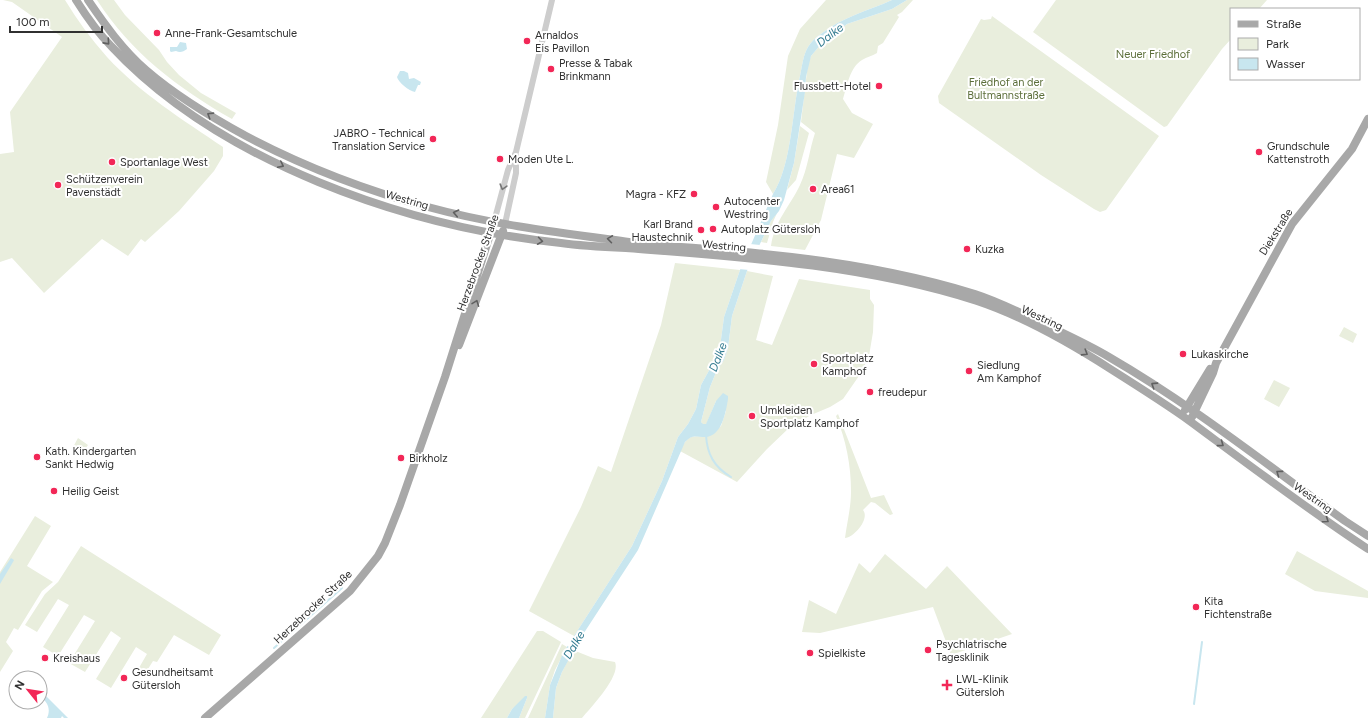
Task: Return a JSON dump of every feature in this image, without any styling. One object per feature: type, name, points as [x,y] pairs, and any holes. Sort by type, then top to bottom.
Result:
[{"type":"main road","name":"Westring","points":[[76,0],[100,34],[132,68],[177,105],[227,138],[294,172],[362,199],[412,214],[502,235],[558,243],[745,255]]},
{"type":"main road","name":"Westring","points":[[88,0],[116,39],[145,69],[182,98],[233,129],[300,162],[360,186],[432,208],[505,224],[630,242],[755,256],[835,262],[884,271],[940,284],[980,296],[1021,313],[1109,357],[1187,407],[1368,536]]},
{"type":"main road","name":"Diekstraße","points":[[1181,416],[1215,364],[1292,224],[1352,149],[1368,119]]},
{"type":"main road","name":"Herzebrocker Straße","points":[[205,718],[350,591],[373,562],[385,543],[445,377],[494,222]]},
{"type":"main road","name":"Herzebrocker Straße","points":[[445,377],[471,316],[505,224]]},
{"type":"main road","name":"Westring","points":[[755,256],[883,277],[942,291],[980,302],[1020,319],[1066,342],[1189,421],[1303,504],[1368,549]]},
{"type":"main road","name":"Diekstraße","points":[[1189,421],[1213,373],[1215,364]]},
{"type":"street","name":"Herzebrocker Straße","points":[[494,222],[508,170],[516,152],[552,0]]},
{"type":"street","name":"Herzebrocker Straße","points":[[505,224],[516,173],[516,152]]},
{"type":"green space","name":"Sportanlage West","points":[[3,0],[65,0],[90,36],[120,70],[162,105],[223,147],[223,156],[214,171],[179,211],[145,242],[141,239],[128,256],[102,239],[44,293],[12,258],[0,262],[0,154],[14,152],[10,112],[62,37],[12,2]]},
{"type":"green space","points":[[97,0],[114,0],[125,15],[159,50],[167,62],[179,75],[201,93],[236,113],[232,119],[193,95],[157,68],[125,37]]},
{"type":"green space","points":[[826,0],[892,0],[855,15],[829,28],[812,41],[806,50],[797,90],[788,153],[779,182],[773,194],[766,182],[778,125],[788,56],[800,29]]},
{"type":"green space","points":[[907,0],[913,0],[902,12],[897,15],[899,17],[883,43],[878,46],[877,53],[858,63],[852,72],[843,99],[852,113],[873,124],[854,158],[837,154],[821,220],[805,250],[771,246],[779,221],[803,179],[815,133],[801,122],[808,63],[811,56],[822,43],[847,24],[892,9]]},
{"type":"green space","name":"Neuer Friedhof","points":[[1056,0],[1267,0],[1260,8],[1230,8],[1230,40],[1167,126],[1164,127],[1033,32]]},
{"type":"green space","name":"Friedhof an der Bultmannstraße","points":[[992,16],[1159,136],[1106,210],[1100,212],[1094,209],[1041,175],[939,103],[938,96],[981,19],[991,19]]},
{"type":"green space","points":[[800,126],[809,133],[796,180],[787,190],[794,163]]},
{"type":"green space","points":[[777,213],[767,243],[761,242],[771,221]]},
{"type":"green space","points":[[675,263],[740,270],[724,317],[720,347],[717,356],[701,385],[696,409],[688,424],[678,437],[662,481],[632,546],[574,636],[529,611],[581,507],[598,466],[611,472],[661,325]]},
{"type":"green space","name":"Sportplatz Kamphof","points":[[747,271],[773,276],[756,340],[772,345],[799,279],[870,290],[870,299],[874,305],[873,332],[869,356],[861,373],[843,399],[790,427],[767,449],[737,482],[680,451],[689,438],[696,436],[706,437],[721,426],[726,411],[716,401],[706,425],[703,425],[701,422],[710,387],[717,370],[724,360],[728,348],[732,316]]},
{"type":"green space","points":[[1344,327],[1357,334],[1353,343],[1339,336]]},
{"type":"green space","points":[[1274,380],[1290,388],[1279,407],[1264,399]]},
{"type":"green space","points":[[838,414],[871,498],[884,495],[893,514],[890,515],[875,503],[871,502],[863,510],[865,513],[865,518],[860,527],[849,537],[845,538],[850,503],[851,482],[843,434],[836,416]]},
{"type":"green space","points":[[78,438],[88,445],[81,455],[72,449]]},
{"type":"green space","points":[[35,516],[51,526],[27,566],[53,582],[42,591],[18,630],[14,628],[6,642],[13,651],[0,672],[0,572]]},
{"type":"green space","points":[[81,546],[221,635],[209,655],[174,635],[157,662],[153,661],[143,677],[136,673],[147,654],[136,647],[111,688],[96,679],[121,638],[111,631],[85,672],[69,663],[95,621],[84,615],[58,656],[43,647],[69,605],[58,599],[37,632],[25,625],[45,594],[58,582]]},
{"type":"green space","points":[[1297,551],[1368,591],[1368,598],[1315,591],[1285,574]]},
{"type":"green space","points":[[885,554],[926,589],[947,566],[1012,634],[951,655],[933,607],[820,633],[802,632],[809,600],[836,614],[859,563],[870,573]]},
{"type":"green space","points":[[537,631],[543,631],[561,642],[525,718],[519,718],[527,698],[512,709],[507,718],[481,718]]},
{"type":"green space","points":[[562,644],[567,647],[555,670],[550,685],[545,718],[528,718]]},
{"type":"green space","points":[[573,650],[593,658],[615,662],[616,668],[614,675],[610,683],[582,718],[553,718],[556,688]]},
{"type":"water","name":"Dalke","points":[[892,0],[907,0],[892,9],[847,24],[822,43],[811,56],[806,77],[794,163],[784,200],[779,211],[771,221],[747,271],[732,316],[728,348],[724,360],[717,370],[710,387],[701,422],[706,424],[716,401],[723,393],[728,396],[728,399],[722,422],[719,428],[711,436],[696,436],[685,442],[638,550],[580,639],[562,672],[556,688],[553,718],[545,718],[550,685],[563,653],[632,546],[662,481],[678,437],[688,424],[696,409],[701,385],[717,356],[720,347],[724,317],[740,270],[784,168],[791,137],[797,90],[806,50],[815,38],[829,28],[855,15]]},
{"type":"water","points":[[180,42],[186,43],[187,49],[180,52],[170,51],[170,47],[177,47]]},
{"type":"water","points":[[400,71],[408,73],[409,79],[414,78],[421,82],[415,92],[407,88],[399,81],[397,77]]},
{"type":"water","points":[[11,558],[14,560],[0,584],[0,574]]},
{"type":"water","points":[[525,696],[527,696],[527,698],[519,718],[507,718],[512,709]]},
{"type":"water","points":[[48,698],[68,718],[64,718],[62,716],[61,718],[47,718],[49,709]]},
{"type":"pier","points":[[750,244],[760,245],[749,270],[739,269]]},
{"type":"pier","points":[[571,636],[581,641],[575,650],[566,645]]},
{"type":"waterway","points":[[706,435],[708,448],[712,459],[720,469],[731,477]]},
{"type":"waterway","points":[[274,648],[342,588]]},
{"type":"waterway","points":[[1194,704],[1202,642]]},
{"type":"place","name":"Anne-Frank-Gesamtschule","points":[[157,33]]},
{"type":"place","name":"Arnaldos Eis Pavillon","points":[[527,41]]},
{"type":"place","name":"Presse & Tabak Brinkmann","points":[[551,69]]},
{"type":"place","name":"Flussbett-Hotel","points":[[879,86]]},
{"type":"place","name":"JABRO - Technical Translation Service","points":[[433,139]]},
{"type":"place","name":"Grundschule Kattenstroth","points":[[1259,152]]},
{"type":"place","name":"Moden Ute L.","points":[[500,159]]},
{"type":"place","name":"Sportanlage West","points":[[112,162]]},
{"type":"place","name":"Schützenverein Pavenstädt","points":[[58,185]]},
{"type":"place","name":"Area61","points":[[813,189]]},
{"type":"place","name":"Magra - KFZ","points":[[694,194]]},
{"type":"place","name":"Autocenter Westring","points":[[716,207]]},
{"type":"place","name":"Autoplatz Gütersloh","points":[[713,229]]},
{"type":"place","name":"Karl Brand Haustechnik","points":[[701,230]]},
{"type":"place","name":"Kuzka","points":[[967,249]]},
{"type":"place","name":"Lukaskirche","points":[[1183,354]]},
{"type":"place","name":"Sportplatz Kamphof","points":[[814,364]]},
{"type":"place","name":"Siedlung Am Kamphof","points":[[969,371]]},
{"type":"place","name":"freudepur","points":[[870,392]]},
{"type":"place","name":"Umkleiden Sportplatz Kamphof","points":[[752,416]]},
{"type":"place","name":"Kath. Kindergarten Sankt Hedwig","points":[[37,457]]},
{"type":"place","name":"Birkholz","points":[[401,458]]},
{"type":"place","name":"Heilig Geist","points":[[54,491]]},
{"type":"place","name":"Kita Fichtenstraße","points":[[1196,607]]},
{"type":"place","name":"Psychlatrische Tagesklinik","points":[[928,650]]},
{"type":"place","name":"Spielkiste","points":[[810,653]]},
{"type":"place","name":"Kreishaus","points":[[45,658]]},
{"type":"place","name":"Gesundheitsamt Gütersloh","points":[[124,678]]},
{"type":"place","name":"LWL-Klinik Gütersloh","points":[[947,685]]}]
